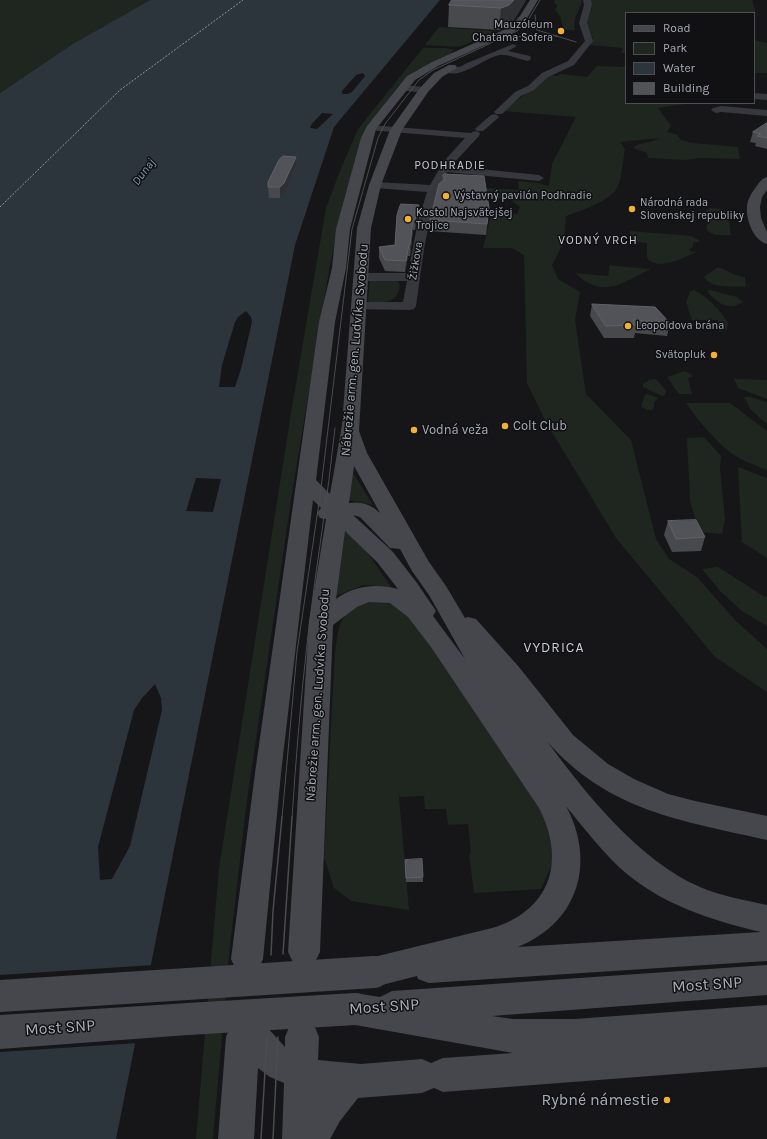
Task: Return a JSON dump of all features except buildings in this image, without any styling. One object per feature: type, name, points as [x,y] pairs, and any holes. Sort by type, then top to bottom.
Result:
[{"type":"main road","name":"Nábrežie arm. gen. Ludvíka Svobodu","points":[[247,959],[254,887],[300,524],[328,322],[339,268],[343,229],[367,138],[371,128],[411,78],[419,72],[511,30],[523,18],[534,0]]},
{"type":"main road","name":"Nábrežie arm. gen. Ludvíka Svobodu","points":[[304,938],[321,622],[351,425],[364,228],[375,185],[396,130],[424,90],[438,75],[519,36]]},
{"type":"main road","points":[[765,187],[754,203],[754,209],[757,226],[762,236],[767,240]]},
{"type":"main road","points":[[351,425],[351,433],[357,453],[420,566],[438,591],[504,666],[554,732],[566,744],[592,766],[622,786],[653,800],[693,813],[767,828]]},
{"type":"main road","points":[[306,482],[385,557],[410,588],[424,611],[439,641]]},
{"type":"main road","points":[[300,524],[317,515],[357,508],[367,512],[420,566]]},
{"type":"main road","points":[[438,591],[484,672],[551,767],[600,827],[631,859],[659,880],[688,896],[722,909],[767,919]]},
{"type":"main road","points":[[321,622],[358,596],[376,593],[395,596],[416,611],[439,641],[549,800],[559,818],[565,838],[568,860],[566,879],[563,887],[548,908],[526,928],[517,933],[484,944],[374,972]]},
{"type":"main road","points":[[0,996],[767,946]]},
{"type":"main road","name":"Most SNP","points":[[0,1032],[767,980]]},
{"type":"main road","points":[[355,1009],[512,1036],[574,1036],[757,1022]]},
{"type":"main road","points":[[236,1139],[248,1037],[277,1062],[288,1068],[320,1078],[349,1082],[767,1050]]},
{"type":"main road","points":[[300,1139],[302,1037]]},
{"type":"main road","points":[[312,1139],[321,1118],[333,1100],[349,1082]]},
{"type":"street","name":"Žižkova","points":[[359,306],[409,306],[422,230],[434,189],[444,168],[476,133],[518,94],[531,88],[545,75],[571,63],[586,46],[589,38],[583,23],[588,5],[587,0]]},
{"type":"street","points":[[447,70],[463,70],[468,66],[513,46]]},
{"type":"street","points":[[499,52],[527,58]]},
{"type":"street","points":[[402,88],[424,90]]},
{"type":"street","points":[[755,96],[767,97]]},
{"type":"street","points":[[716,110],[721,109],[767,113]]},
{"type":"street","points":[[371,128],[476,133]]},
{"type":"street","points":[[444,168],[539,178]]},
{"type":"street","points":[[375,185],[434,189]]},
{"type":"street","points":[[360,277],[414,277]]},
{"type":"green space","points":[[0,0],[150,0],[71,45],[0,93]]},
{"type":"green space","points":[[555,0],[582,0],[575,18],[575,30],[564,30],[560,16],[555,10],[557,6],[554,2]]},
{"type":"green space","points":[[590,0],[752,0],[756,13],[625,12],[625,53],[621,53],[623,48],[590,45],[593,38],[586,26],[592,7]]},
{"type":"green space","points":[[439,27],[495,32],[459,47],[425,45]]},
{"type":"green space","points":[[755,40],[767,43],[767,73],[755,73]]},
{"type":"green space","points":[[423,48],[446,48],[454,50],[450,54],[415,71],[398,86],[367,130],[345,195],[330,265],[292,493],[246,808],[229,955],[213,1139],[196,1139],[219,868],[292,407],[326,208],[358,129]]},
{"type":"green space","points":[[597,66],[622,67],[625,66],[625,104],[685,104],[658,108],[671,126],[667,132],[676,134],[681,140],[693,143],[738,147],[740,159],[700,158],[685,160],[648,158],[647,153],[633,148],[639,144],[659,138],[620,142],[625,149],[621,177],[615,191],[605,200],[566,216],[564,242],[552,265],[558,279],[580,292],[575,320],[586,394],[631,440],[656,539],[669,559],[697,577],[735,620],[767,649],[767,692],[715,657],[616,538],[546,422],[527,383],[524,255],[512,248],[483,248],[491,215],[517,214],[520,207],[511,200],[488,196],[485,188],[519,190],[518,181],[538,183],[549,186],[552,164],[576,117],[504,111],[549,75],[557,76],[561,74],[587,77]]},
{"type":"green space","points":[[710,208],[722,209],[728,213],[731,235],[715,235],[707,231],[706,211]]},
{"type":"green space","points":[[630,231],[691,236],[699,240],[699,242],[693,242],[693,246],[689,251],[697,252],[679,260],[665,264],[658,264],[647,258],[647,243],[629,241]]},
{"type":"green space","points":[[610,265],[651,269],[621,284],[604,287],[595,286],[585,281],[575,273],[608,276]]},
{"type":"green space","points":[[718,267],[745,277],[746,287],[723,286],[707,281],[704,277]]},
{"type":"green space","points":[[388,278],[399,283],[400,286],[395,298],[383,302],[368,301],[370,279]]},
{"type":"green space","points":[[694,290],[709,300],[722,314],[728,323],[727,330],[719,332],[718,320],[692,320],[686,302],[690,292]]},
{"type":"green space","points":[[710,290],[737,297],[743,302],[738,305],[727,306],[714,299],[707,291]]},
{"type":"green space","points":[[684,371],[691,374],[692,377],[688,378],[692,394],[679,394],[667,377]]},
{"type":"green space","points":[[655,379],[666,391],[665,395],[662,396],[643,387],[643,384],[649,380]]},
{"type":"green space","points":[[734,379],[767,380],[767,399],[738,388]]},
{"type":"green space","points":[[647,394],[658,398],[654,403],[652,410],[641,407],[645,395]]},
{"type":"green space","points":[[744,397],[750,397],[767,402],[767,424],[751,410]]},
{"type":"green space","points":[[686,403],[730,403],[767,431],[767,470],[749,463],[724,448],[707,430]]},
{"type":"green space","points":[[704,437],[721,456],[720,468],[725,519],[722,534],[699,532],[690,500],[687,438]]},
{"type":"green space","points":[[738,467],[767,478],[767,558],[742,542]]},
{"type":"green space","points":[[352,471],[373,505],[349,500]]},
{"type":"green space","points":[[349,531],[361,543],[391,587],[363,585],[336,596],[343,533]]},
{"type":"green space","points":[[718,567],[765,597],[767,596],[767,626],[742,611],[721,592],[702,569]]},
{"type":"green space","points":[[369,601],[392,602],[417,623],[541,802],[555,858],[541,889],[474,893],[469,854],[471,853],[468,824],[448,825],[446,809],[425,809],[424,796],[399,797],[409,910],[351,901],[334,888],[324,857],[335,652],[342,620],[351,611]]},
{"type":"water","name":"Dunaj","points":[[150,0],[440,0],[334,127],[295,245],[116,1139],[0,1139],[0,93],[71,45]]},
{"type":"pier","points":[[363,73],[365,76],[352,92],[342,94],[342,91],[356,75]]},
{"type":"pier","points":[[322,113],[333,114],[317,129],[310,128],[311,125]]},
{"type":"pier","points":[[246,311],[251,317],[252,322],[241,369],[235,387],[219,387],[222,365],[235,322],[238,317]]},
{"type":"pier","points":[[196,478],[221,479],[213,512],[186,511]]},
{"type":"pier","points":[[155,684],[161,698],[162,710],[130,846],[112,879],[100,880],[98,847],[134,710],[142,698]]},
{"type":"pier","points":[[153,965],[138,1043],[0,1052],[0,975]]},
{"type":"ferry route","points":[[0,207],[120,90],[243,0]]},
{"type":"tram line","points":[[282,818],[297,652],[320,496],[352,229],[378,138],[385,124],[419,80],[433,70],[517,31],[527,22],[540,0]]},
{"type":"tram line","points":[[535,15],[537,30],[556,36]]},
{"type":"tram line","points":[[509,38],[531,35],[556,36]]},
{"type":"tram line","points":[[556,36],[576,42]]},
{"type":"tram line","points":[[292,818],[305,658],[335,428]]},
{"type":"tram line","points":[[271,955],[273,911],[282,817]]},
{"type":"tram line","points":[[283,954],[292,817]]},
{"type":"tram line","points":[[261,1139],[267,1037]]},
{"type":"tram line","points":[[273,1139],[278,1037]]},
{"type":"place","name":"Mauzóleum Chatama Sofera","points":[[561,31]]},
{"type":"place","name":"Výstavný pavilón Podhradie","points":[[446,196]]},
{"type":"place","name":"Národná rada Slovenskej republiky","points":[[632,209]]},
{"type":"place","name":"Kostol Najsvätejšej Trojice","points":[[408,219]]},
{"type":"place","name":"Leopoldova brána","points":[[628,326]]},
{"type":"place","name":"Svätopluk","points":[[714,355]]},
{"type":"place","name":"Colt Club","points":[[505,426]]},
{"type":"place","name":"Vodná veža","points":[[414,430]]},
{"type":"place","name":"Rybné námestie","points":[[667,1100]]},
{"type":"district","name":"PODHRADIE","points":[[450,166]]},
{"type":"district","name":"VODNÝ VRCH","points":[[598,241]]},
{"type":"district","name":"VYDRICA","points":[[554,648]]}]
